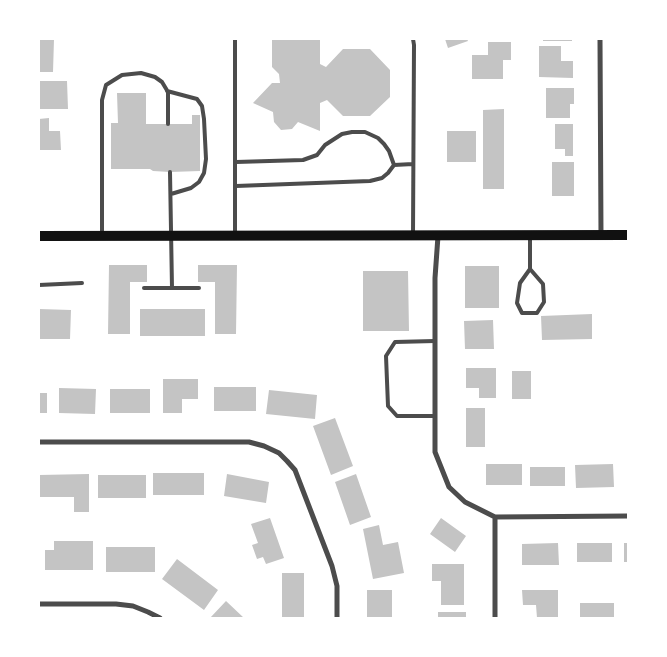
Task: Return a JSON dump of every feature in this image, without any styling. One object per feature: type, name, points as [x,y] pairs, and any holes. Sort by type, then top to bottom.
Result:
[{"type":"main road","points":[[39,236],[628,236]]},
{"type":"street","points":[[600,39],[601,236]]},
{"type":"street","points":[[438,236],[435,278],[435,452],[449,487],[465,502],[495,517],[628,516]]},
{"type":"street","points":[[39,442],[249,442],[279,453],[294,470],[332,566],[337,586],[337,618]]},
{"type":"street","points":[[494,618],[495,517]]},
{"type":"street","points":[[39,604],[116,604],[133,606],[160,618]]},
{"type":"lane","points":[[235,39],[235,235]]},
{"type":"lane","points":[[413,39],[413,236]]},
{"type":"lane","points":[[102,235],[102,100],[106,85],[122,76],[141,73],[155,77],[162,82],[168,91],[168,124]]},
{"type":"lane","points":[[168,91],[197,99],[202,106],[206,159],[204,173],[199,182],[191,188],[171,194]]},
{"type":"lane","points":[[236,162],[303,160],[317,155],[325,145],[342,134],[364,132],[378,138],[384,144],[389,151],[394,165]]},
{"type":"lane","points":[[394,165],[413,164]]},
{"type":"lane","points":[[236,186],[370,182],[382,178],[394,165]]},
{"type":"lane","points":[[170,172],[172,288]]},
{"type":"lane","points":[[530,236],[530,269],[520,283],[517,303],[522,313],[537,313],[544,302],[543,284],[530,269]]},
{"type":"lane","points":[[39,285],[82,283]]},
{"type":"lane","points":[[144,288],[199,288]]},
{"type":"lane","points":[[435,341],[395,342],[386,356],[388,406],[397,416],[435,416]]},
{"type":"building","points":[[39,39],[54,39],[53,72],[39,72]]},
{"type":"building","points":[[272,39],[320,39],[320,64],[326,67],[343,49],[370,49],[390,70],[390,97],[370,116],[343,116],[327,100],[320,103],[320,131],[298,122],[292,129],[281,130],[274,122],[273,112],[253,103],[272,83],[280,83],[279,74],[272,67]]},
{"type":"building","points":[[445,39],[467,39],[468,41],[448,48]]},
{"type":"building","points":[[543,39],[572,39],[572,41],[543,41]]},
{"type":"building","points":[[488,42],[511,42],[511,60],[503,60],[503,79],[472,79],[472,55],[488,55]]},
{"type":"building","points":[[539,46],[561,46],[561,61],[573,61],[573,78],[539,77]]},
{"type":"building","points":[[39,81],[67,81],[68,109],[39,109]]},
{"type":"building","points":[[546,88],[574,88],[574,104],[570,104],[570,118],[546,118]]},
{"type":"building","points":[[117,93],[146,93],[146,124],[192,124],[192,115],[200,115],[200,171],[170,172],[153,171],[150,169],[111,169],[111,123],[118,123]]},
{"type":"building","points":[[504,109],[504,189],[483,189],[483,110]]},
{"type":"building","points":[[49,118],[49,131],[60,131],[61,150],[39,150],[39,119]]},
{"type":"building","points":[[555,124],[573,124],[573,156],[565,156],[565,149],[555,149]]},
{"type":"building","points":[[447,131],[476,131],[476,162],[447,162]]},
{"type":"building","points":[[552,162],[574,162],[574,196],[552,196]]},
{"type":"building","points":[[109,265],[147,265],[147,282],[130,282],[130,334],[108,334]]},
{"type":"building","points":[[198,265],[237,265],[236,334],[215,334],[215,282],[198,282]]},
{"type":"building","points":[[465,266],[499,266],[499,308],[465,308]]},
{"type":"building","points":[[363,271],[408,271],[409,331],[363,331]]},
{"type":"building","points":[[39,309],[71,310],[70,339],[39,339]]},
{"type":"building","points":[[140,309],[205,309],[205,336],[140,336]]},
{"type":"building","points":[[592,314],[592,339],[542,340],[541,316]]},
{"type":"building","points":[[493,320],[494,349],[465,349],[464,321]]},
{"type":"building","points":[[466,368],[496,368],[496,398],[479,398],[479,388],[466,388]]},
{"type":"building","points":[[512,371],[531,371],[531,399],[512,399]]},
{"type":"building","points":[[163,379],[198,379],[198,399],[182,399],[182,413],[163,413]]},
{"type":"building","points":[[214,387],[256,387],[256,411],[214,411]]},
{"type":"building","points":[[59,388],[96,389],[95,414],[59,413]]},
{"type":"building","points":[[110,389],[150,389],[150,413],[110,413]]},
{"type":"building","points":[[269,390],[317,395],[315,419],[266,414]]},
{"type":"building","points":[[39,393],[47,393],[47,413],[39,413]]},
{"type":"building","points":[[466,408],[485,408],[485,447],[466,447]]},
{"type":"building","points":[[335,418],[353,466],[331,475],[313,426]]},
{"type":"building","points":[[486,464],[522,464],[522,485],[486,485]]},
{"type":"building","points":[[613,464],[614,487],[576,488],[575,465]]},
{"type":"building","points":[[530,467],[565,467],[565,486],[530,486]]},
{"type":"building","points":[[153,473],[204,473],[204,495],[153,495]]},
{"type":"building","points":[[89,474],[89,512],[74,512],[74,497],[39,497],[39,475]]},
{"type":"building","points":[[227,474],[269,482],[266,503],[224,496]]},
{"type":"building","points":[[356,474],[371,517],[350,525],[335,482]]},
{"type":"building","points":[[98,475],[146,475],[146,498],[98,498]]},
{"type":"building","points":[[270,518],[284,558],[266,564],[263,557],[257,559],[252,545],[258,543],[251,524]]},
{"type":"building","points":[[441,518],[466,536],[455,552],[430,534]]},
{"type":"building","points":[[379,525],[383,545],[398,542],[404,573],[373,579],[363,529]]},
{"type":"building","points":[[54,541],[93,541],[93,570],[45,570],[45,550],[54,550]]},
{"type":"building","points":[[558,543],[559,565],[522,565],[522,544]]},
{"type":"building","points":[[577,543],[612,543],[612,562],[577,562]]},
{"type":"building","points":[[624,543],[628,543],[628,562],[624,562]]},
{"type":"building","points":[[106,547],[155,547],[155,572],[106,572]]},
{"type":"building","points":[[177,559],[218,590],[204,610],[162,579]]},
{"type":"building","points":[[432,564],[464,564],[464,605],[441,605],[441,581],[432,581]]},
{"type":"building","points":[[282,573],[304,573],[304,618],[282,618]]},
{"type":"building","points":[[367,590],[392,590],[392,618],[367,618]]},
{"type":"building","points":[[522,590],[558,590],[558,618],[537,618],[536,605],[523,605]]},
{"type":"building","points":[[226,601],[244,618],[210,618]]},
{"type":"building","points":[[580,603],[614,603],[614,618],[580,618]]},
{"type":"building","points":[[438,612],[466,612],[466,618],[438,618]]}]
